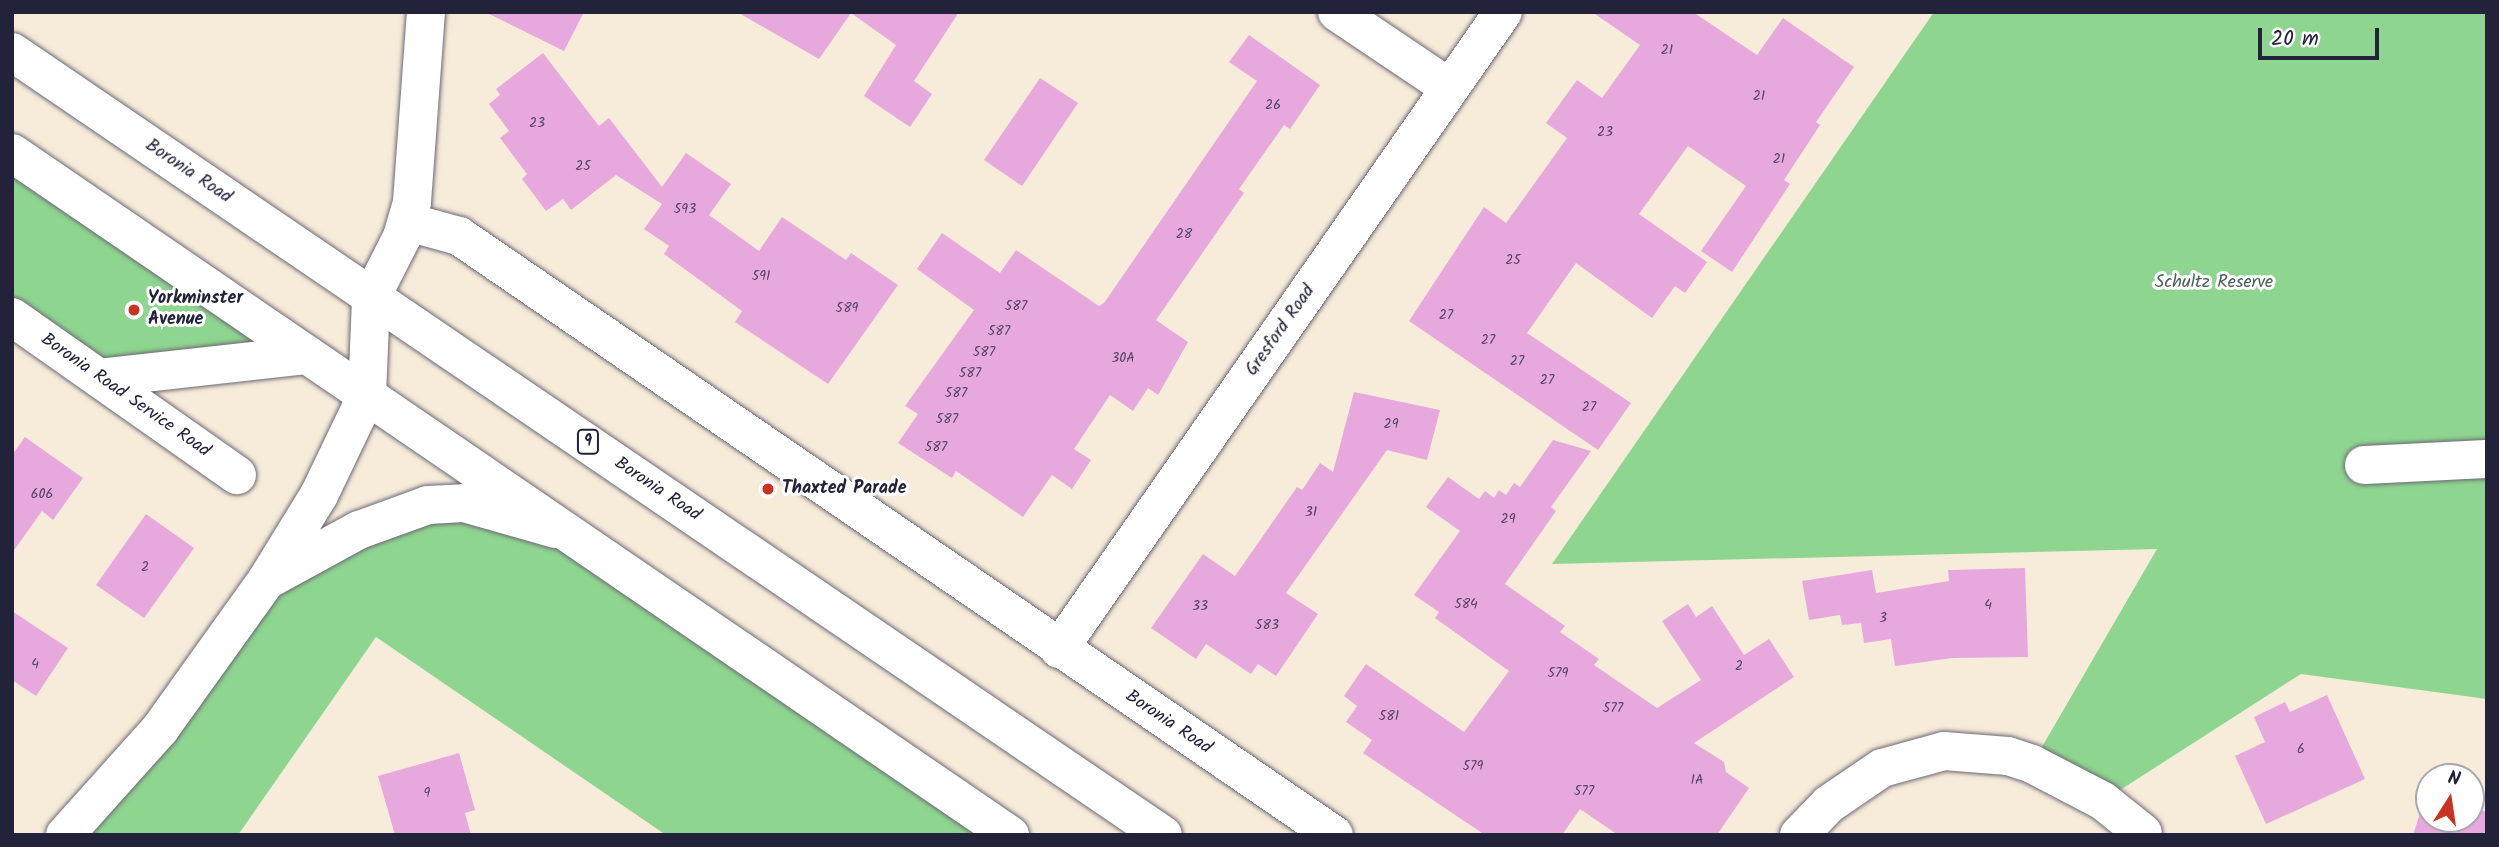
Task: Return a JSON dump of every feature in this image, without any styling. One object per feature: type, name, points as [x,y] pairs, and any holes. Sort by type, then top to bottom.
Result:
[{"type":"street","points":[[65,835],[160,729],[266,581],[319,495],[367,395],[371,298],[408,222],[426,12]]},
{"type":"street","points":[[1338,12],[1450,88]]},
{"type":"street","name":"Gresford Road","points":[[1059,649],[1503,12]]},
{"type":"street","name":"Boronia Road","points":[[12,52],[1163,835]]},
{"type":"street","points":[[12,153],[1010,835]]},
{"type":"street","name":"Boronia Road","points":[[408,222],[459,236],[1334,835]]},
{"type":"street","name":"Boronia Road Service Road","points":[[12,317],[237,475]]},
{"type":"street","points":[[99,378],[308,355]]},
{"type":"street","points":[[2364,465],[2487,459]]},
{"type":"street","points":[[266,581],[359,530],[428,505],[464,503],[570,534]]},
{"type":"street","points":[[1800,835],[1829,804],[1882,768],[1944,751],[2008,757],[2032,764],[2103,801],[2143,833]]},
{"type":"green space","name":"Schultz Reserve","points":[[1934,12],[2487,12],[2487,699],[2301,674],[2103,801],[2032,764],[2157,549],[1552,564]]},
{"type":"green space","points":[[12,153],[308,355],[99,378],[12,317]]},
{"type":"green space","points":[[399,513],[571,534],[1010,835],[666,835],[376,637],[238,835],[65,835],[266,581]]},
{"type":"building","points":[[485,12],[584,12],[564,51]]},
{"type":"building","points":[[737,12],[959,12],[914,81],[932,94],[910,127],[864,96],[896,45],[851,13],[819,59]]},
{"type":"building","points":[[1592,12],[1693,12],[1757,55],[1783,18],[1854,67],[1816,122],[1820,125],[1784,180],[1790,184],[1732,272],[1701,251],[1746,186],[1688,146],[1639,214],[1707,262],[1685,293],[1675,286],[1652,318],[1576,263],[1527,333],[1631,403],[1598,450],[1409,321],[1484,207],[1506,223],[1567,138],[1546,123],[1577,80],[1602,98],[1640,45]]},
{"type":"building","points":[[1249,35],[1320,85],[1290,129],[1284,125],[1239,189],[1244,193],[1156,320],[1188,342],[1158,395],[1148,388],[1133,411],[1110,395],[1074,449],[1091,460],[1072,489],[1052,475],[1023,517],[956,471],[952,478],[898,443],[918,414],[905,406],[974,310],[917,269],[942,233],[1000,273],[1016,250],[1099,306],[1104,303],[1257,81],[1229,62]]},
{"type":"building","points":[[543,53],[599,126],[609,118],[662,187],[686,153],[731,184],[709,215],[759,251],[782,217],[846,260],[851,253],[898,285],[828,384],[735,322],[742,311],[664,254],[669,246],[644,229],[662,204],[616,175],[571,210],[563,199],[546,211],[522,179],[527,174],[500,138],[509,131],[489,104],[500,95],[496,89]]},
{"type":"building","points":[[1040,78],[1078,103],[1022,186],[984,160]]},
{"type":"building","points":[[1354,392],[1440,410],[1427,460],[1387,450],[1286,593],[1318,614],[1276,676],[1258,664],[1251,674],[1206,644],[1196,659],[1151,628],[1203,554],[1235,576],[1297,487],[1302,490],[1320,463],[1333,472]]},
{"type":"building","points":[[25,437],[83,478],[53,520],[42,511],[12,553],[12,455]]},
{"type":"building","points":[[1553,440],[1591,451],[1551,507],[1556,511],[1505,584],[1565,626],[1560,632],[1599,659],[1594,665],[1657,708],[1701,680],[1662,621],[1688,604],[1696,617],[1712,606],[1744,655],[1769,639],[1794,677],[1694,743],[1724,762],[1726,772],[1749,788],[1717,835],[1618,835],[1580,809],[1562,835],[1485,835],[1363,753],[1372,740],[1346,722],[1357,706],[1344,696],[1366,664],[1464,732],[1509,671],[1435,618],[1439,612],[1414,595],[1460,531],[1426,507],[1448,477],[1479,499],[1485,491],[1494,498],[1499,490],[1506,495],[1514,483],[1520,487]]},
{"type":"building","points":[[146,514],[194,548],[144,618],[96,585]]},
{"type":"building","points":[[2025,568],[2028,657],[1953,658],[1895,666],[1891,639],[1864,643],[1861,623],[1842,625],[1840,615],[1809,620],[1802,581],[1872,570],[1876,593],[1949,581],[1948,570]]},
{"type":"building","points":[[12,611],[68,648],[36,696],[12,680]]},
{"type":"building","points":[[2327,695],[2365,779],[2266,824],[2235,756],[2265,742],[2254,717],[2285,702],[2290,712]]},
{"type":"building","points":[[459,753],[475,810],[465,813],[471,835],[395,835],[378,776]]},
{"type":"building","points":[[2487,812],[2487,835],[2413,835],[2415,829],[2415,833],[2485,833]]},
{"type":"place","name":"Yorkminster Avenue","points":[[134,310]]},
{"type":"place","name":"Thaxted Parade","points":[[768,489]]}]
